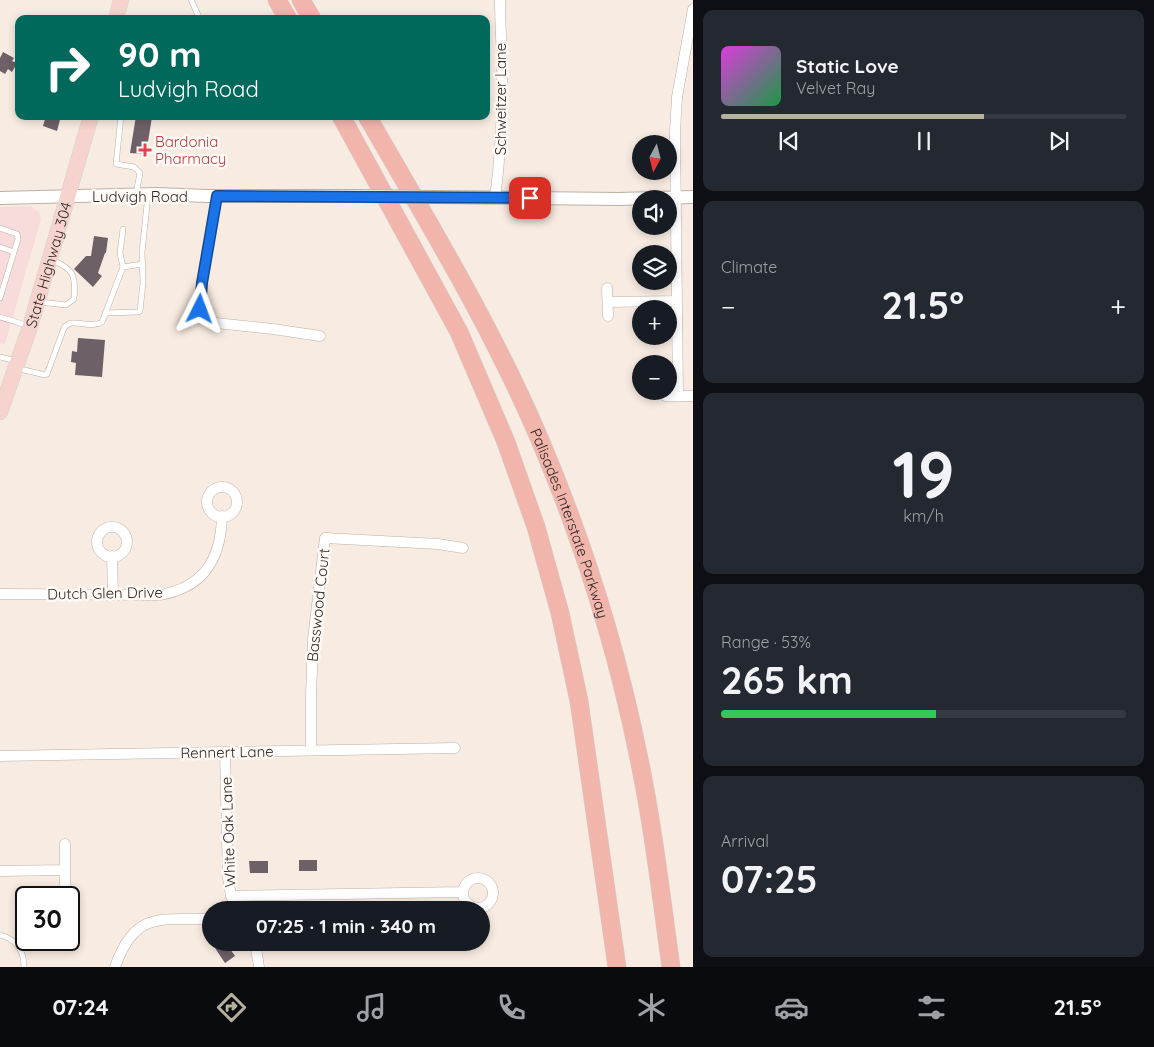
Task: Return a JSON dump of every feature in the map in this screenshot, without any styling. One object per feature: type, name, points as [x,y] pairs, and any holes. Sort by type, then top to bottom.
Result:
[{"type":"highway","points":[[277,0],[286,15]]},
{"type":"highway","points":[[301,0],[310,15]]},
{"type":"highway","name":"Palisades Interstate Parkway","points":[[343,120],[459,332],[506,442],[536,526],[560,613],[579,701],[617,967]]},
{"type":"highway","name":"Palisades Interstate Parkway","points":[[369,120],[467,290],[502,357],[540,439],[583,552],[610,638],[637,748],[653,837],[671,967]]},
{"type":"main road","points":[[117,15],[121,0]]},
{"type":"main road","name":"State Highway 304","points":[[0,412],[30,326],[90,120]]},
{"type":"street","name":"Schweitzer Lane","points":[[495,198],[502,146],[500,0]]},
{"type":"street","points":[[676,190],[675,132],[677,97],[693,9]]},
{"type":"street","name":"Ludvigh Road","points":[[0,198],[142,194],[632,199]]},
{"type":"street","points":[[217,196],[202,283],[200,309],[204,318],[216,323],[320,336]]},
{"type":"street","name":"Ludvigh Road","points":[[677,198],[693,197]]},
{"type":"street","points":[[676,235],[677,300]]},
{"type":"street","points":[[607,288],[608,316]]},
{"type":"street","points":[[677,301],[678,396],[692,396]]},
{"type":"street","points":[[608,302],[632,302]]},
{"type":"street","name":"Dutch Glen Drive","points":[[0,594],[167,594],[182,589],[195,581],[210,565],[216,553],[221,534],[222,516]]},
{"type":"street","name":"Basswood Court","points":[[311,750],[310,696],[313,639],[326,538],[438,544],[463,548]]},
{"type":"street","points":[[112,556],[113,595]]},
{"type":"street","name":"Rennert Lane","points":[[0,756],[455,748]]},
{"type":"street","name":"White Oak Lane","points":[[225,752],[228,878],[231,896],[234,901]]},
{"type":"street","points":[[64,844],[66,886]]},
{"type":"street","points":[[0,871],[65,870]]},
{"type":"street","points":[[231,896],[463,892]]},
{"type":"street","points":[[115,967],[130,938],[145,924],[156,920],[202,919]]},
{"type":"street","points":[[256,951],[259,967]]},
{"type":"lane","points":[[191,0],[198,15]]},
{"type":"lane","points":[[106,313],[139,312],[143,283],[140,173],[134,167],[116,164],[121,120]]},
{"type":"lane","points":[[0,228],[17,234],[18,240],[0,298]]},
{"type":"lane","points":[[0,357],[45,375],[67,324],[71,322],[96,325],[102,322],[123,267],[120,253],[123,229]]},
{"type":"lane","points":[[0,248],[14,252]]},
{"type":"lane","points":[[37,302],[66,305],[74,299],[75,284],[70,270],[67,266],[49,259]]},
{"type":"lane","points":[[123,267],[143,264]]},
{"type":"lane","points":[[0,317],[30,326]]},
{"type":"lane","points":[[0,935],[10,939],[18,946],[23,954],[24,967]]},
{"type":"shaded area","points":[[30,206],[39,212],[41,219],[5,344],[0,343],[0,207]]},
{"type":"building","points":[[3,52],[14,58],[12,61],[15,62],[15,67],[12,72],[8,69],[5,74],[0,71],[0,58]]},
{"type":"building","points":[[45,120],[60,120],[57,131],[43,126]]},
{"type":"building","points":[[135,120],[152,120],[146,154],[130,153]]},
{"type":"building","points":[[94,236],[108,238],[106,253],[98,273],[102,276],[93,287],[74,269],[86,256],[91,256]]},
{"type":"building","points":[[78,338],[105,340],[102,377],[75,375],[76,363],[71,362],[72,351],[77,352]]},
{"type":"building","points":[[299,860],[317,860],[317,871],[299,871]]},
{"type":"building","points":[[249,861],[268,861],[268,873],[250,873]]},
{"type":"building","points":[[217,951],[231,951],[235,956],[225,963]]},
{"type":"place","name":"Bardonia Pharmacy","points":[[145,150]]},
{"type":"route","points":[[200,309],[202,283],[217,196],[530,198]]}]
